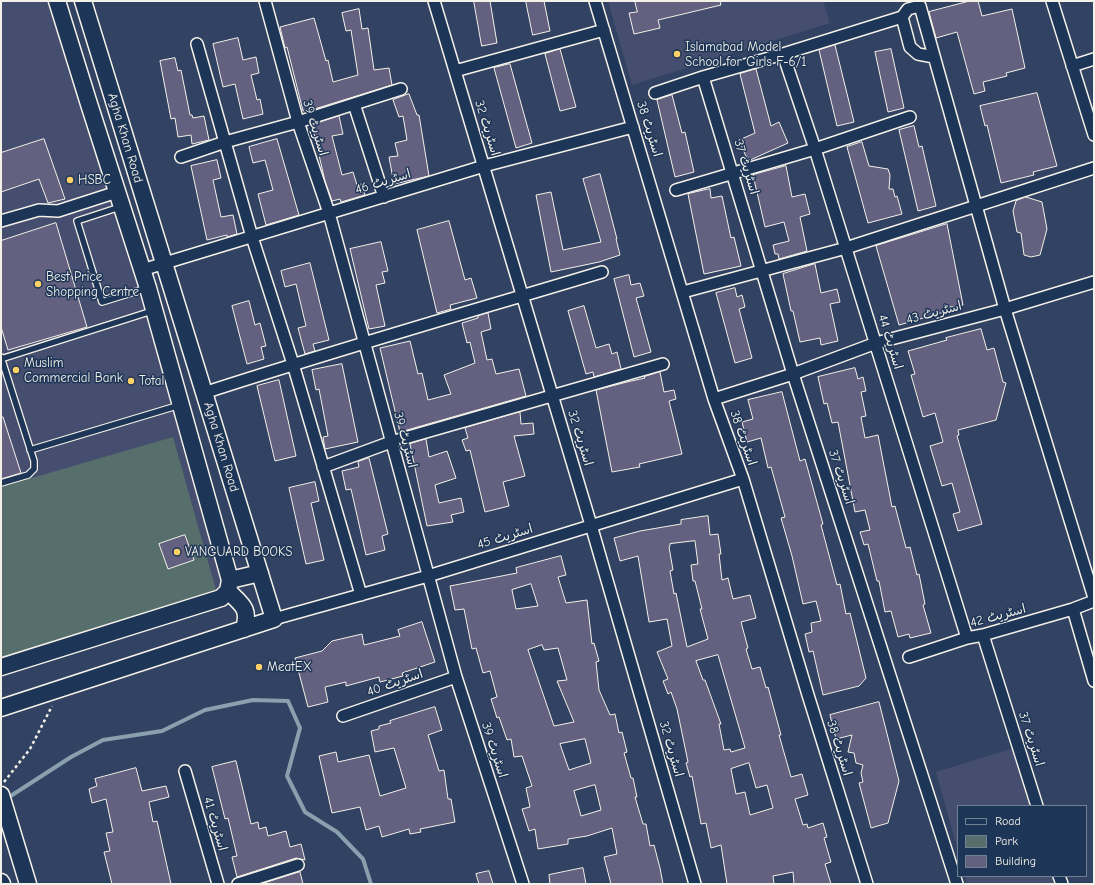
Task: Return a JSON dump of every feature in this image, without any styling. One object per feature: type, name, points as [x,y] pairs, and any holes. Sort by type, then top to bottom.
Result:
[{"type":"street","name":"Agha Khan Road","points":[[57,1],[155,310],[229,585]]},
{"type":"street","name":"Agha Khan Road","points":[[83,1],[274,620]]},
{"type":"street","name":"اسٹریٹ 39","points":[[265,1],[298,122],[329,214],[456,678],[523,884]]},
{"type":"street","name":"اسٹریٹ 32","points":[[434,1],[591,525],[695,884]]},
{"type":"street","name":"اسٹریٹ 38","points":[[595,1],[714,399],[743,479],[867,884]]},
{"type":"street","points":[[1052,1],[1094,135]]},
{"type":"street","points":[[655,93],[902,17],[908,9],[920,6],[1005,309],[1094,598]]},
{"type":"street","points":[[902,17],[910,47],[918,54],[934,57]]},
{"type":"street","points":[[455,71],[604,30]]},
{"type":"street","points":[[197,44],[252,237],[293,364],[361,595]]},
{"type":"street","name":"اسٹریٹ 44","points":[[783,54],[815,149],[967,638]]},
{"type":"street","points":[[1072,66],[1094,60]]},
{"type":"street","name":"اسٹریٹ 37","points":[[703,77],[793,374],[957,884]]},
{"type":"street","points":[[181,157],[225,142],[298,122],[401,89]]},
{"type":"street","points":[[354,104],[384,196]]},
{"type":"street","points":[[676,190],[815,149],[910,117]]},
{"type":"street","name":"اسٹریٹ 46","points":[[142,270],[484,166],[633,127]]},
{"type":"street","points":[[683,292],[846,248],[1094,168]]},
{"type":"street","points":[[1,221],[39,210],[58,211],[120,199]]},
{"type":"street","points":[[204,393],[293,364],[602,272]]},
{"type":"street","name":"اسٹریٹ 43","points":[[714,399],[793,374],[876,343],[1005,309],[1094,282]]},
{"type":"street","points":[[323,466],[391,442],[663,364]]},
{"type":"street","points":[[187,425],[211,418]]},
{"type":"street","name":"اسٹریٹ 45","points":[[274,620],[428,576],[743,479]]},
{"type":"street","points":[[1,667],[221,598],[229,585],[260,573]]},
{"type":"street","points":[[229,585],[244,606],[247,618],[244,629]]},
{"type":"street","name":"اسٹریٹ 42","points":[[909,657],[967,638],[984,635],[1073,609],[1094,601]]},
{"type":"street","points":[[1073,609],[1094,681]]},
{"type":"street","points":[[1,708],[274,620]]},
{"type":"street","name":"اسٹریٹ 37","points":[[984,635],[1037,805]]},
{"type":"street","name":"اسٹریٹ 40","points":[[343,716],[456,678]]},
{"type":"street","name":"اسٹریٹ 41","points":[[185,771],[218,884]]},
{"type":"street","points":[[3,802],[28,884]]},
{"type":"street","points":[[238,884],[298,865]]},
{"type":"lane","points":[[120,199],[77,221],[102,302],[148,288]]},
{"type":"lane","points":[[1,483],[28,475],[34,469],[34,461],[1,358],[155,310]]},
{"type":"lane","points":[[30,450],[181,405]]},
{"type":"path","points":[[1,786],[30,749],[60,689]]},
{"type":"shaded area","points":[[1,1],[47,1],[236,598],[1,677]]},
{"type":"shaded area","name":"Islamabad Model School for Girls F-6/1","points":[[608,1],[823,1],[830,23],[632,85]]},
{"type":"shaded area","points":[[1020,746],[1038,805],[957,805],[957,847],[936,772]]},
{"type":"shaded area","points":[[965,877],[1059,877],[1061,884],[967,884]]},
{"type":"green space","points":[[173,437],[216,590],[1,658],[1,487]]},
{"type":"building","points":[[474,1],[490,1],[497,43],[482,46]]},
{"type":"building","points":[[526,1],[544,1],[550,31],[533,35]]},
{"type":"building","points":[[635,1],[720,1],[721,5],[658,20],[660,28],[634,34],[629,13],[637,12]]},
{"type":"building","points":[[970,1],[978,1],[982,16],[1012,9],[1025,68],[1006,73],[1007,76],[983,82],[985,91],[974,94],[957,32],[936,38],[929,12]]},
{"type":"building","points":[[359,9],[362,29],[368,28],[374,70],[389,68],[392,85],[308,111],[303,111],[287,47],[285,48],[280,27],[314,18],[326,61],[328,60],[333,82],[358,75],[351,30],[346,31],[342,13]]},
{"type":"building","points":[[238,38],[243,60],[256,57],[259,73],[251,75],[257,100],[260,99],[263,114],[243,119],[235,84],[223,87],[213,44]]},
{"type":"building","points":[[835,45],[854,122],[837,126],[819,50]]},
{"type":"building","points":[[560,49],[576,107],[560,111],[545,54]]},
{"type":"building","points":[[891,49],[904,108],[888,112],[875,52]]},
{"type":"building","points":[[175,58],[178,71],[181,70],[190,115],[192,115],[193,118],[204,116],[209,140],[192,144],[191,135],[178,137],[175,118],[171,119],[160,61]]},
{"type":"building","points":[[510,64],[532,143],[516,148],[494,68]]},
{"type":"building","points":[[756,69],[771,126],[779,122],[788,143],[748,161],[739,140],[755,133],[740,74]]},
{"type":"building","points":[[1037,93],[1057,166],[1033,172],[1034,175],[1001,183],[987,125],[985,126],[980,106]]},
{"type":"building","points":[[409,94],[417,115],[419,115],[429,176],[394,184],[389,157],[398,156],[395,143],[407,140],[403,116],[399,117],[393,100]]},
{"type":"building","points":[[672,95],[682,133],[685,132],[694,172],[675,177],[657,100]]},
{"type":"building","points":[[339,116],[343,134],[332,136],[342,175],[353,172],[357,185],[362,184],[365,195],[341,202],[340,199],[332,201],[325,181],[312,125]]},
{"type":"building","points":[[914,126],[919,147],[922,146],[936,206],[918,211],[899,130]]},
{"type":"building","points":[[44,139],[65,199],[48,203],[39,179],[1,192],[1,153]]},
{"type":"building","points":[[277,139],[299,215],[266,225],[258,194],[273,190],[265,160],[253,163],[249,147]]},
{"type":"building","points":[[862,142],[869,166],[888,169],[890,175],[889,189],[893,189],[895,197],[897,196],[902,214],[868,223],[847,147]]},
{"type":"building","points":[[217,160],[221,178],[213,180],[221,217],[233,215],[237,234],[207,240],[191,166]]},
{"type":"building","points":[[786,166],[792,197],[805,194],[810,214],[800,217],[807,251],[779,259],[778,254],[775,254],[773,245],[789,241],[784,222],[765,227],[753,175]]},
{"type":"building","points":[[600,174],[620,255],[599,262],[551,272],[536,195],[551,192],[563,250],[601,242],[583,179]]},
{"type":"building","points":[[710,189],[711,198],[722,196],[731,238],[734,237],[741,266],[704,274],[688,194]]},
{"type":"building","points":[[1026,197],[1042,202],[1047,229],[1040,255],[1031,257],[1024,255],[1021,233],[1017,232],[1013,211],[1016,201]]},
{"type":"building","points":[[449,221],[465,280],[471,278],[477,298],[450,305],[451,309],[437,313],[417,230]]},
{"type":"building","name":"Best Price Shopping Centre","points":[[56,223],[87,327],[8,350],[1,327],[1,241]]},
{"type":"building","points":[[947,224],[963,305],[950,307],[951,310],[899,325],[876,246]]},
{"type":"building","points":[[381,242],[388,271],[382,272],[385,283],[376,285],[385,326],[369,329],[350,249]]},
{"type":"building","points":[[310,263],[329,340],[313,344],[315,351],[305,354],[298,328],[306,326],[296,284],[285,287],[281,271]]},
{"type":"building","points":[[815,264],[821,293],[837,289],[840,302],[830,304],[838,341],[821,345],[820,338],[800,342],[793,311],[791,311],[783,274]]},
{"type":"building","points":[[629,275],[631,285],[640,283],[644,296],[636,298],[651,352],[634,357],[614,279]]},
{"type":"building","points":[[735,288],[737,297],[742,295],[745,307],[739,309],[752,358],[735,363],[716,293]]},
{"type":"building","points":[[249,301],[255,325],[260,323],[266,346],[261,347],[264,359],[247,364],[232,306]]},
{"type":"building","points":[[584,306],[596,348],[609,344],[612,354],[617,352],[621,369],[594,377],[593,372],[586,374],[568,311]]},
{"type":"building","points":[[488,313],[491,329],[481,332],[487,360],[492,359],[496,374],[519,369],[526,396],[400,432],[380,348],[410,341],[418,374],[422,373],[428,400],[451,394],[444,375],[475,363],[470,342],[467,343],[462,323]]},
{"type":"building","points":[[981,329],[987,350],[994,348],[1003,382],[1006,383],[996,420],[958,430],[959,435],[957,436],[982,524],[958,531],[953,514],[960,512],[952,483],[942,486],[930,446],[943,442],[935,413],[923,417],[911,375],[915,374],[908,351],[947,340],[946,338]]},
{"type":"building","points":[[342,364],[358,442],[325,449],[323,437],[328,436],[319,389],[316,390],[312,370]]},
{"type":"building","points":[[855,368],[858,379],[863,377],[866,391],[861,392],[866,416],[861,417],[865,438],[878,435],[892,507],[895,506],[906,548],[910,547],[917,575],[919,574],[925,604],[923,605],[931,633],[910,638],[909,634],[898,637],[891,611],[885,612],[879,581],[877,581],[868,544],[864,545],[860,532],[870,530],[865,510],[855,512],[838,422],[832,423],[827,403],[824,404],[818,377]]},
{"type":"building","points":[[660,372],[664,392],[674,390],[676,399],[669,401],[682,454],[639,464],[640,467],[612,472],[596,390],[645,378],[644,377]]},
{"type":"building","points":[[279,380],[296,456],[275,461],[257,386]]},
{"type":"building","points":[[782,392],[800,461],[805,459],[823,524],[821,525],[837,585],[840,584],[846,614],[850,613],[866,678],[859,686],[823,695],[813,651],[809,652],[805,634],[812,632],[811,623],[821,621],[816,601],[803,604],[792,556],[781,518],[785,517],[771,467],[768,468],[761,438],[747,442],[742,422],[753,419],[748,400]]},
{"type":"building","points":[[520,412],[521,424],[533,423],[534,434],[514,436],[525,476],[503,482],[509,506],[485,512],[470,450],[466,451],[462,440],[468,438],[465,428]]},
{"type":"building","points":[[1,417],[3,417],[21,473],[1,479]]},
{"type":"building","points":[[426,439],[429,457],[447,451],[456,478],[435,485],[439,503],[461,498],[464,512],[451,515],[453,522],[427,526],[410,444]]},
{"type":"building","points":[[369,458],[388,534],[382,536],[385,550],[366,555],[351,489],[346,490],[342,471],[359,467],[358,462]]},
{"type":"building","points":[[315,482],[319,501],[311,503],[324,560],[306,564],[289,488]]},
{"type":"building","points":[[708,516],[710,535],[718,534],[721,554],[719,554],[722,580],[728,578],[733,599],[750,595],[756,618],[741,622],[748,648],[746,649],[752,669],[760,667],[766,688],[768,687],[781,735],[779,735],[791,777],[802,774],[808,795],[795,799],[803,825],[807,824],[808,828],[823,823],[827,837],[824,838],[831,862],[825,864],[831,884],[794,884],[793,872],[773,876],[774,884],[727,884],[721,845],[711,848],[706,823],[701,824],[692,776],[690,777],[686,763],[688,762],[677,709],[671,692],[668,694],[663,681],[668,679],[657,652],[672,646],[667,619],[649,622],[638,556],[620,561],[614,538],[640,531],[681,524],[681,520]],"holes":[[[695,541],[698,564],[691,565],[693,581],[695,581],[702,609],[700,609],[708,639],[687,647],[676,593],[674,594],[670,571],[673,570],[669,547],[670,544]],[[718,655],[745,748],[731,752],[730,749],[724,750],[719,724],[721,724],[705,680],[703,680],[696,661]],[[749,763],[756,788],[767,785],[773,808],[750,815],[745,792],[736,794],[731,769]]]},
{"type":"building","name":"VANGUARD BOOKS","points":[[185,535],[194,560],[168,569],[159,544]]},
{"type":"building","points":[[561,556],[566,575],[558,577],[566,603],[587,600],[592,644],[594,643],[599,661],[596,662],[599,690],[610,715],[615,714],[619,733],[622,732],[627,752],[624,753],[631,778],[633,778],[637,797],[635,797],[643,824],[646,824],[650,846],[654,845],[663,884],[611,884],[604,857],[617,854],[612,828],[587,836],[568,839],[568,844],[538,849],[535,829],[529,831],[522,809],[530,807],[526,788],[532,786],[522,756],[514,757],[511,739],[507,740],[499,717],[497,718],[491,699],[497,697],[490,671],[483,673],[476,648],[472,649],[464,609],[455,610],[450,586],[517,573],[516,568]],"holes":[[[531,584],[538,606],[516,609],[512,590]],[[542,645],[544,650],[558,648],[567,680],[557,681],[574,722],[554,726],[528,650]],[[585,739],[591,763],[569,770],[560,744]],[[595,785],[601,810],[581,816],[574,791]]]},
{"type":"building","points":[[422,622],[435,662],[402,673],[403,676],[380,682],[379,677],[346,686],[346,682],[325,687],[328,702],[308,707],[295,658],[322,651],[332,641],[362,634],[364,645],[400,636],[398,630]]},
{"type":"building","points":[[879,702],[899,781],[888,823],[871,828],[859,783],[863,782],[861,773],[863,765],[856,763],[854,753],[848,752],[852,735],[836,739],[830,715]]},
{"type":"building","points":[[435,707],[442,730],[428,735],[439,771],[444,770],[448,799],[451,799],[455,822],[420,829],[421,832],[410,834],[409,829],[382,837],[379,826],[366,830],[360,807],[332,813],[319,756],[336,752],[338,762],[369,755],[380,796],[406,788],[394,748],[375,752],[371,731],[379,729],[379,726],[391,723],[390,721]]},
{"type":"building","points":[[236,761],[251,824],[258,822],[259,829],[266,827],[268,836],[286,831],[290,847],[301,844],[305,860],[296,858],[237,877],[232,857],[237,856],[228,818],[225,819],[212,767]]},
{"type":"building","points":[[136,768],[142,791],[166,786],[169,797],[149,802],[153,822],[157,821],[171,884],[112,884],[104,852],[110,851],[106,833],[113,832],[106,799],[92,803],[89,789],[97,786],[95,779]]},
{"type":"building","points":[[583,868],[586,884],[550,884],[549,875]]},
{"type":"building","points":[[489,871],[493,884],[479,884],[476,874]]},
{"type":"building","points":[[300,872],[303,884],[261,884]]},
{"type":"waterway","points":[[6,799],[71,757],[103,740],[162,731],[205,710],[253,700],[288,701],[300,728],[287,776],[305,812],[337,832],[363,859],[371,884]]},
{"type":"place","name":"Islamabad Model School for Girls F-6/1","points":[[677,54]]},
{"type":"place","name":"HSBC","points":[[70,180]]},
{"type":"place","name":"Best Price Shopping Centre","points":[[38,284]]},
{"type":"place","name":"Muslim Commercial Bank","points":[[16,370]]},
{"type":"place","name":"Total","points":[[131,381]]},
{"type":"place","name":"VANGUARD BOOKS","points":[[177,552]]},
{"type":"place","name":"MeatEX","points":[[259,667]]}]
